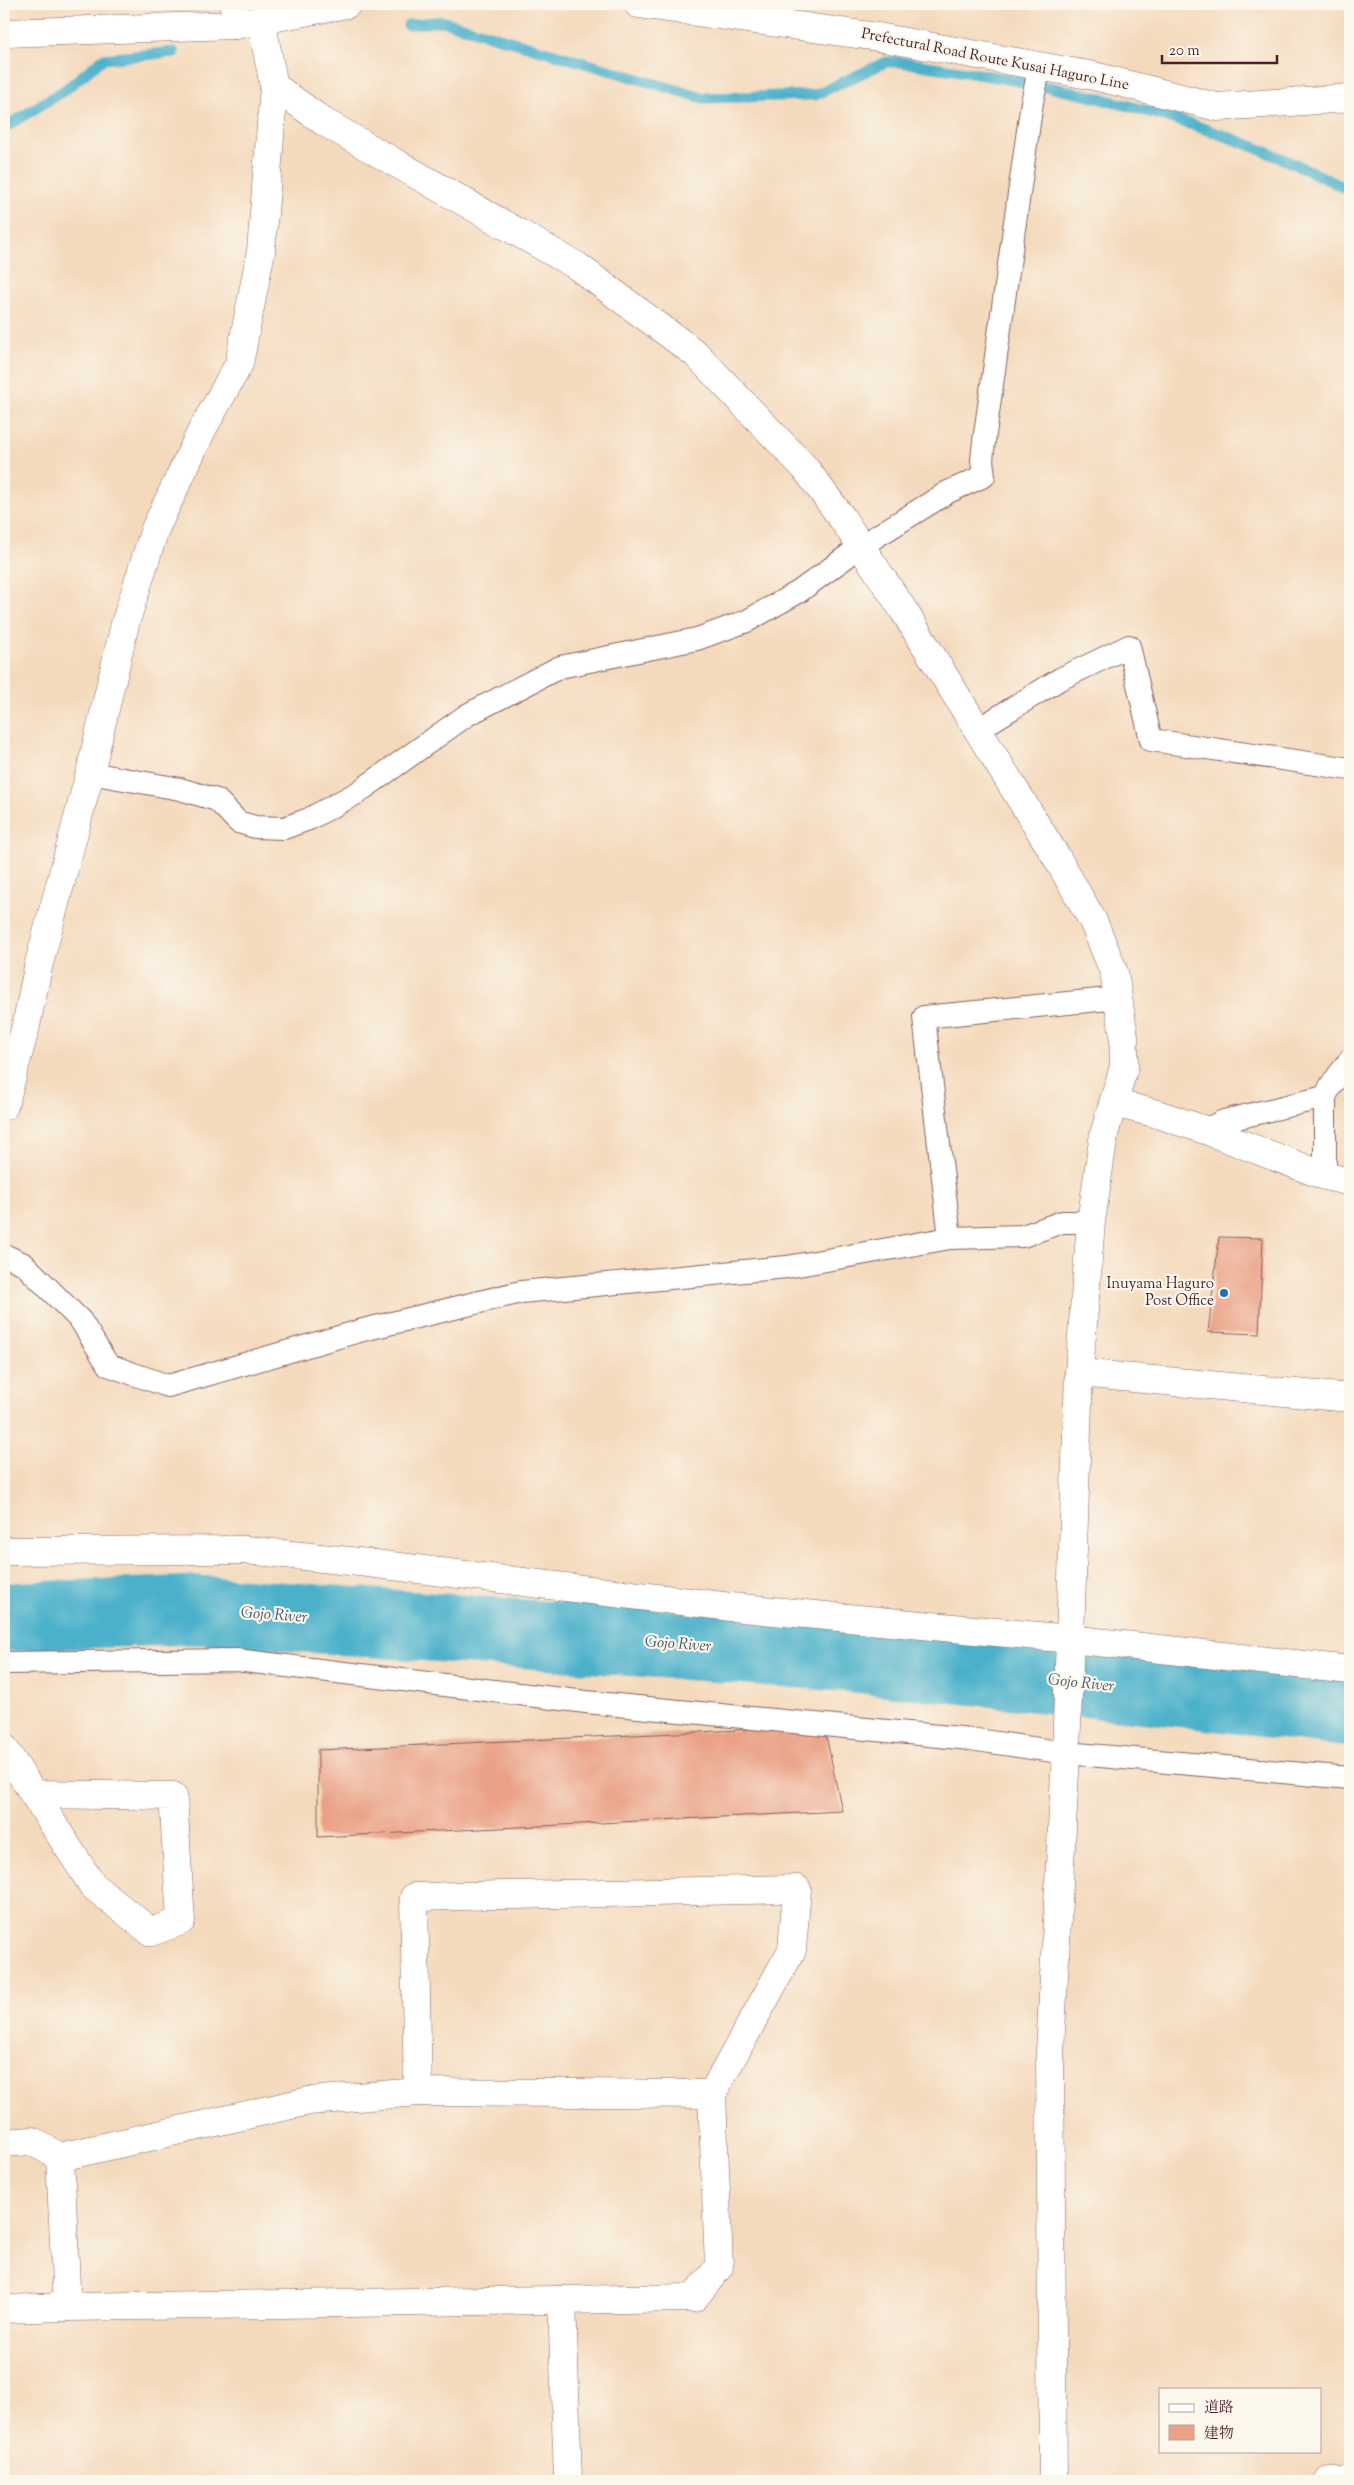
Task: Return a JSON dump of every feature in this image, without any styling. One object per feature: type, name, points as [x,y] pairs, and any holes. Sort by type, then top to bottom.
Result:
[{"type":"street","points":[[4,33],[234,15],[261,20],[347,4]]},
{"type":"street","name":"Prefectural Road Route Kusai Haguro Line","points":[[638,4],[878,37],[1094,76],[1217,107],[1350,98]]},
{"type":"street","points":[[4,1106],[26,1026],[39,963],[62,872],[90,772],[125,624],[155,529],[202,430],[239,364],[261,251],[274,86],[261,20]]},
{"type":"street","points":[[274,86],[333,127],[577,266],[696,354],[805,468],[861,546],[1057,858],[1093,921],[1114,972],[1124,1036],[1124,1067],[1104,1134],[1091,1222],[1079,1373],[1066,1753],[1050,2052],[1053,2481]]},
{"type":"street","points":[[1113,1102],[1205,1130],[1338,1179]]},
{"type":"street","points":[[1079,1373],[1350,1398]]},
{"type":"street","points":[[4,1551],[246,1550],[731,1607],[1070,1639],[1350,1670]]},
{"type":"street","points":[[4,1748],[93,1886],[151,1932],[181,1921],[173,1796],[34,1794]]},
{"type":"street","points":[[4,2309],[694,2298],[719,2267],[712,2094],[792,1950],[797,1889],[414,1897],[418,2092]]},
{"type":"street","points":[[4,2143],[32,2140],[60,2156],[309,2101],[418,2092],[712,2094]]},
{"type":"street","points":[[60,2156],[67,2307]]},
{"type":"street","points":[[562,2300],[568,2481]]},
{"type":"street","points":[[1329,2481],[1350,2481]]},
{"type":"lane","points":[[90,772],[180,789],[217,800],[238,822],[255,827],[284,828],[309,819],[357,793],[467,715],[560,667],[696,639],[747,621],[800,590],[861,546],[948,492],[984,476],[982,460],[984,441],[1032,102],[1040,66]]},
{"type":"lane","points":[[977,730],[1060,679],[1129,646],[1151,740],[1350,769]]},
{"type":"lane","points":[[950,1238],[924,1017],[1119,998]]},
{"type":"lane","points":[[1338,1179],[1325,1097],[1331,1084],[1350,1060]]},
{"type":"lane","points":[[1205,1130],[1224,1121],[1325,1097]]},
{"type":"lane","points":[[4,1254],[24,1264],[81,1321],[108,1365],[168,1386],[363,1330],[521,1292],[787,1266],[950,1238],[1022,1236],[1062,1222],[1091,1222]]},
{"type":"lane","points":[[4,1663],[236,1660],[586,1702],[970,1739],[1066,1753],[1350,1778]]},
{"type":"building","points":[[1219,1237],[1263,1238],[1259,1334],[1208,1332]]},
{"type":"building","points":[[824,1726],[842,1811],[318,1837],[318,1750]]},
{"type":"waterway","points":[[408,25],[442,21],[703,98],[815,95],[886,62],[900,62],[992,76],[1107,100],[1191,124],[1272,155],[1350,191]]},
{"type":"waterway","points":[[4,128],[66,89],[103,59],[174,52]]},
{"type":"waterway","name":"Gojo River","points":[[4,1617],[197,1610],[843,1657],[1194,1694],[1350,1713]]},
{"type":"place","name":"Inuyama Haguro Post Office","points":[[1224,1293]]}]
